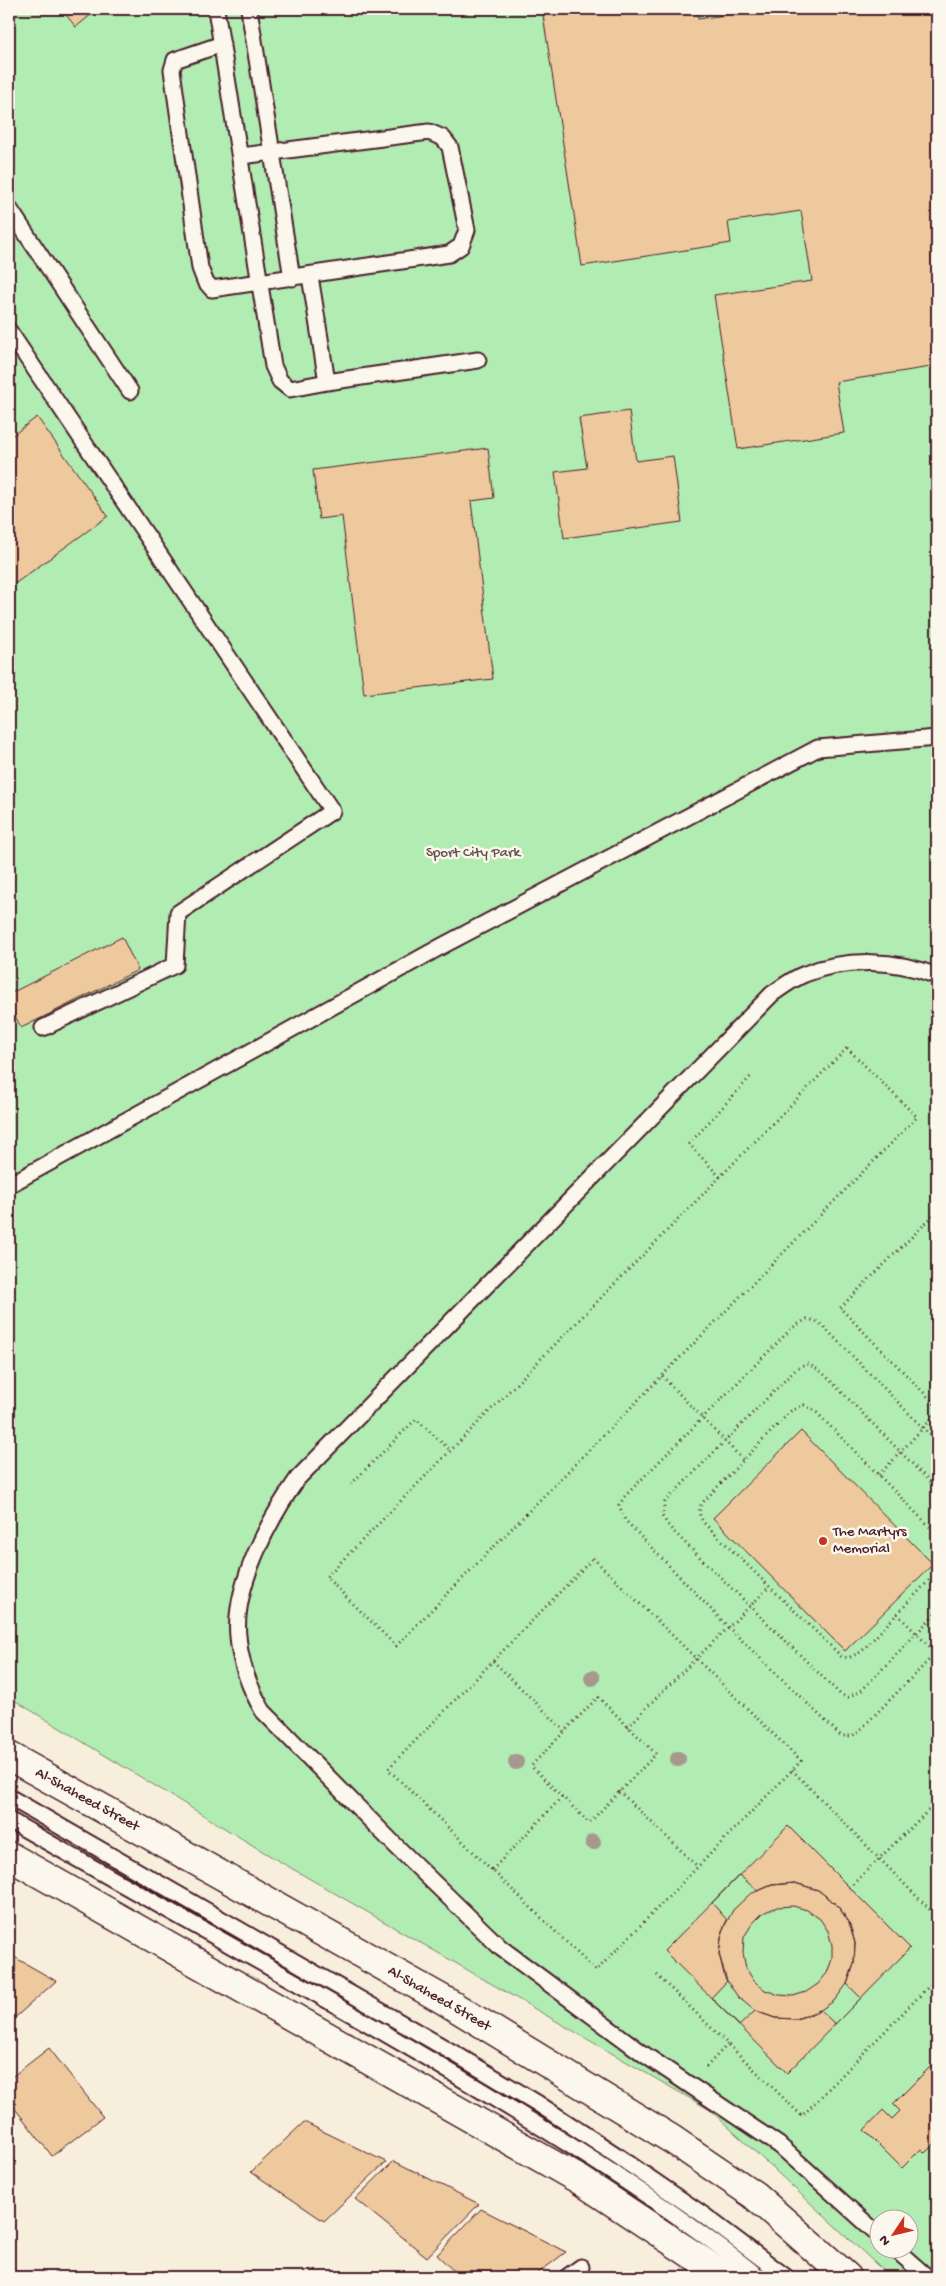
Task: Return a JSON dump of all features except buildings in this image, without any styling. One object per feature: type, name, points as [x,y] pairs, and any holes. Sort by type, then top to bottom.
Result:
[{"type":"highway","name":"Al-Shaheed Street","points":[[9,1756],[442,2000],[674,2140],[754,2195],[846,2277]]},
{"type":"highway","points":[[9,1856],[580,2180],[726,2277]]},
{"type":"lane","points":[[216,9],[241,156],[273,366],[280,382],[290,389],[478,360]]},
{"type":"lane","points":[[249,9],[292,278]]},
{"type":"lane","points":[[222,44],[175,60],[172,70],[200,268],[205,280],[212,288],[310,276],[449,254],[461,246],[467,230],[450,147],[443,138],[429,132],[241,156]]},
{"type":"lane","points":[[9,208],[130,391]]},
{"type":"lane","points":[[310,276],[327,382]]},
{"type":"lane","points":[[9,331],[332,811],[178,913],[175,965],[43,1028]]},
{"type":"lane","points":[[9,1185],[442,946],[818,748],[937,738]]},
{"type":"lane","points":[[868,2225],[778,2145],[645,2055],[501,1948],[397,1847],[262,1711],[249,1686],[241,1660],[238,1626],[239,1610],[260,1543],[277,1508],[298,1478],[772,994],[804,974],[843,963],[890,964],[923,970],[937,976]]},
{"type":"lane","points":[[9,1797],[457,2054],[537,2103],[705,2216],[786,2277]]},
{"type":"lane","points":[[9,1820],[295,1981],[500,2102],[667,2208],[759,2277]]},
{"type":"lane","points":[[905,2258],[927,2277]]},
{"type":"lane","points":[[567,2277],[582,2267]]},
{"type":"path","points":[[847,1048],[917,1117],[662,1376],[396,1646],[326,1576],[847,1048]]},
{"type":"path","points":[[720,1177],[689,1144],[752,1075]]},
{"type":"path","points":[[937,1212],[840,1308],[937,1406]]},
{"type":"path","points":[[897,1614],[937,1653],[858,1732],[846,1737],[836,1732],[729,1628],[625,1520],[619,1505],[625,1496],[792,1328],[807,1319],[822,1325],[937,1442]]},
{"type":"path","points":[[937,1489],[822,1372],[808,1364],[800,1366],[793,1372],[665,1502],[662,1516],[670,1528],[836,1691],[848,1697],[861,1691],[937,1612]]},
{"type":"path","points":[[662,1376],[744,1460]]},
{"type":"path","points":[[937,1534],[814,1410],[804,1405],[791,1411],[702,1502],[699,1513],[704,1523],[841,1656],[848,1658],[861,1652],[937,1572]]},
{"type":"path","points":[[879,1475],[937,1413]]},
{"type":"path","points":[[351,1484],[416,1419],[450,1450]]},
{"type":"path","points":[[594,1558],[696,1659],[801,1761],[596,1972],[388,1768],[594,1558]]},
{"type":"path","points":[[628,1727],[680,1673],[729,1628],[770,1586]]},
{"type":"path","points":[[493,1661],[566,1731]]},
{"type":"path","points":[[598,1697],[656,1754],[589,1823],[531,1766],[566,1731],[598,1697]]},
{"type":"path","points":[[792,1770],[937,1917]]},
{"type":"path","points":[[620,1791],[698,1867]]},
{"type":"path","points":[[492,1870],[562,1797]]},
{"type":"path","points":[[849,1888],[937,1802]]},
{"type":"path","points":[[657,1975],[802,2116],[937,1978]]},
{"type":"path","points":[[707,2066],[728,2044]]},
{"type":"green space","name":"Sport City Park","points":[[9,9],[937,9],[937,2277],[890,2277],[870,2258],[918,2258],[918,2208],[868,2208],[868,2257],[710,2110],[272,1857],[9,1697]]},
{"type":"place","name":"The Martyrs Memorial","points":[[823,1541]]}]
